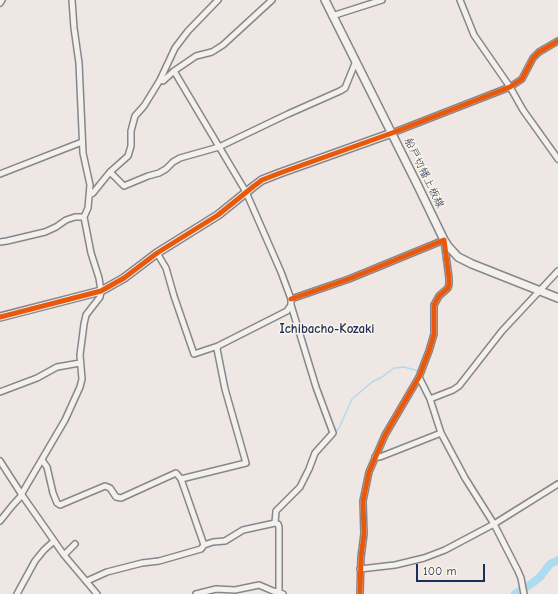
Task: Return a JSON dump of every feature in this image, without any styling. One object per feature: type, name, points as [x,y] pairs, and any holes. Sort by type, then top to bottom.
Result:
[{"type":"street","points":[[0,522],[22,495],[65,420],[80,387],[82,374],[80,363],[86,315],[100,297],[101,291],[99,278],[91,253],[84,217],[88,208],[90,185],[83,153],[79,63],[72,0]]},
{"type":"street","points":[[90,195],[94,193],[110,172],[128,156],[131,146],[132,126],[135,116],[144,106],[160,80],[175,48],[188,31],[218,0]]},
{"type":"street","points":[[160,80],[163,81],[174,71],[196,56],[212,52],[223,45],[272,0]]},
{"type":"street","name":"船戸切幡上板線","points":[[325,0],[444,240],[458,257],[558,298]]},
{"type":"street","points":[[332,16],[382,0]]},
{"type":"street","points":[[460,0],[474,35],[510,87],[523,110],[558,159]]},
{"type":"street","points":[[0,318],[101,291],[124,278],[158,253],[218,215],[262,180],[392,133],[510,87],[522,79],[533,58],[539,52],[558,41]]},
{"type":"street","points":[[110,172],[124,186],[160,172],[180,158],[219,147],[288,114],[340,92],[345,88],[356,61]]},
{"type":"street","points":[[174,71],[246,192],[282,272],[316,387],[332,433],[315,453],[310,470],[300,487],[276,511],[276,523],[279,527],[281,593],[259,585],[235,590],[216,589],[196,594]]},
{"type":"street","points":[[0,174],[82,142]]},
{"type":"street","points":[[0,242],[7,242],[44,232],[56,227],[66,220],[75,217],[84,217]]},
{"type":"street","points":[[291,299],[349,279],[444,240],[449,284],[448,288],[439,296],[434,306],[433,337],[429,351],[419,377],[385,435],[369,472],[363,501],[364,534],[360,569],[360,594]]},
{"type":"street","points":[[158,253],[166,268],[194,354],[218,346],[287,311],[291,305]]},
{"type":"street","points":[[430,399],[459,386],[502,331],[558,271]]},
{"type":"street","points":[[181,479],[246,463],[225,389],[217,349],[218,346]]},
{"type":"street","points":[[0,392],[37,378],[57,368],[80,363]]},
{"type":"street","points":[[419,377],[430,399],[441,433],[465,478],[494,524],[522,578],[524,594]]},
{"type":"street","points":[[375,457],[380,457],[441,433]]},
{"type":"street","points":[[42,460],[47,467],[55,498],[57,503],[60,505],[105,486],[110,488],[116,497],[121,498],[176,473],[181,479],[204,545]]},
{"type":"street","points":[[0,461],[64,555],[97,594]]},
{"type":"street","points":[[360,569],[390,566],[424,558],[445,550],[494,524],[558,484]]},
{"type":"street","points":[[87,582],[107,572],[142,563],[159,561],[201,549],[204,545],[212,542],[225,541],[243,530],[276,523]]},
{"type":"street","points":[[17,594],[35,561],[54,541]]},
{"type":"street","points":[[64,555],[74,544]]},
{"type":"waterway","points":[[334,434],[339,428],[352,399],[372,382],[394,368],[404,367],[419,371]]},
{"type":"waterway","points":[[305,483],[312,469]]},
{"type":"waterway","points":[[515,594],[540,577],[550,564],[558,560]]},
{"type":"cycle path","points":[[0,317],[101,291],[124,278],[157,253],[218,215],[262,180],[392,133],[510,87],[522,79],[533,58],[539,52],[558,41]]},
{"type":"cycle path","points":[[291,299],[349,279],[444,240],[449,284],[448,288],[439,296],[434,305],[434,334],[429,351],[419,377],[385,435],[369,472],[363,501],[364,534],[361,557],[360,594]]},
{"type":"district","name":"Ichibacho-Kozaki","points":[[327,329]]}]
